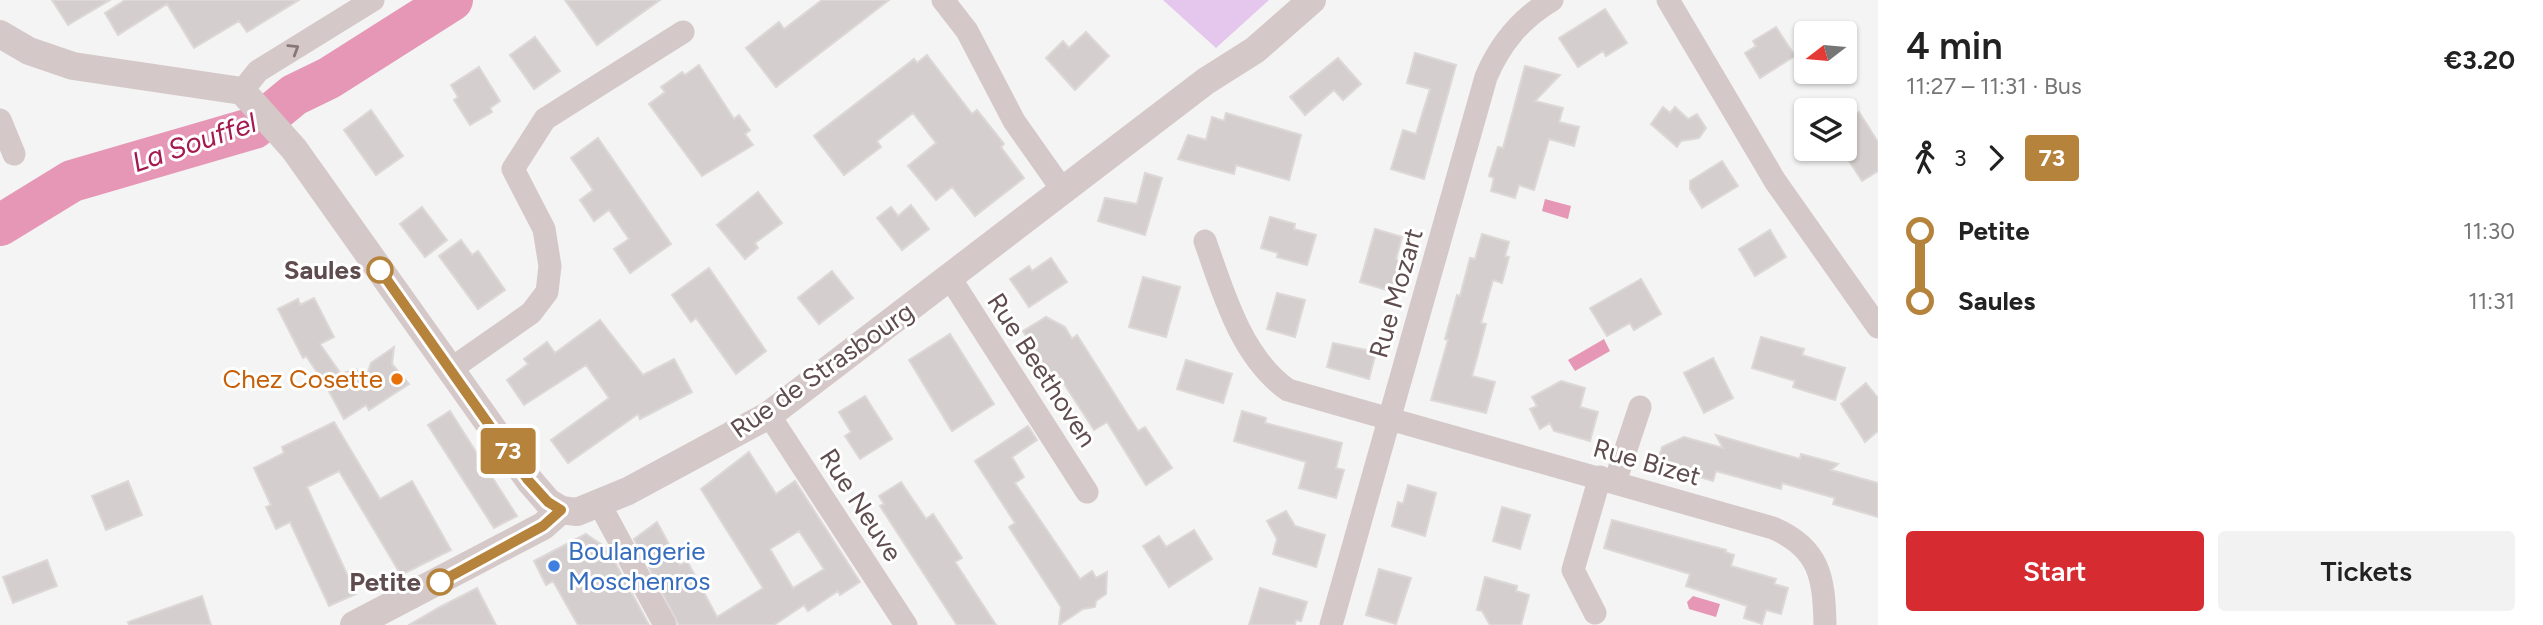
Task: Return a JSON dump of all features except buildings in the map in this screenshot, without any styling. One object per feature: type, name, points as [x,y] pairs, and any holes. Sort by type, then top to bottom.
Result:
[{"type":"street","points":[[249,99],[258,71],[373,0]]},
{"type":"street","points":[[943,0],[967,31],[1014,121],[1064,191]]},
{"type":"street","name":"Rue de Strasbourg","points":[[561,510],[577,512],[600,505],[769,415],[1206,81],[1255,50],[1312,0]]},
{"type":"street","name":"Rue Mozart","points":[[1331,625],[1486,77],[1507,37],[1524,20],[1552,0]]},
{"type":"street","points":[[1668,0],[1775,181],[1878,327]]},
{"type":"street","points":[[451,369],[531,313],[547,292],[550,266],[544,229],[513,169],[545,119],[683,32]]},
{"type":"street","points":[[0,34],[29,51],[73,66],[249,99],[278,130],[528,480],[548,502],[561,510],[543,526],[523,538],[354,625]]},
{"type":"street","points":[[0,120],[14,154]]},
{"type":"street","name":"Rue Bizet","points":[[1205,241],[1231,314],[1264,368],[1276,382],[1306,398],[1390,418],[1787,534],[1808,550],[1817,566],[1822,583],[1825,625]]},
{"type":"street","name":"Rue Beethoven","points":[[950,278],[1087,492]]},
{"type":"street","points":[[1595,613],[1573,570],[1607,480],[1640,407]]},
{"type":"street","name":"Rue Neuve","points":[[769,415],[906,625]]},
{"type":"street","points":[[600,505],[665,625]]},
{"type":"shaded area","points":[[1163,0],[1269,0],[1216,48]]},
{"type":"shaded area","points":[[1545,199],[1571,206],[1568,219],[1542,211]]},
{"type":"shaded area","points":[[1604,339],[1610,351],[1575,371],[1568,360]]},
{"type":"shaded area","points":[[1693,596],[1720,604],[1716,617],[1689,609],[1687,602]]},
{"type":"waterway","name":"La Souffel","points":[[0,225],[72,181],[254,128],[294,95],[329,78],[452,0]]},
{"type":"bus line","name":"73","points":[[380,270],[528,480],[548,502],[561,510],[543,526],[440,582]]},
{"type":"place","name":"Saules","points":[[380,270]]},
{"type":"place","name":"Chez Cosette","points":[[397,379]]},
{"type":"place","name":"Boulangerie Moschenros","points":[[554,566]]},
{"type":"place","name":"Petite","points":[[440,582]]}]
